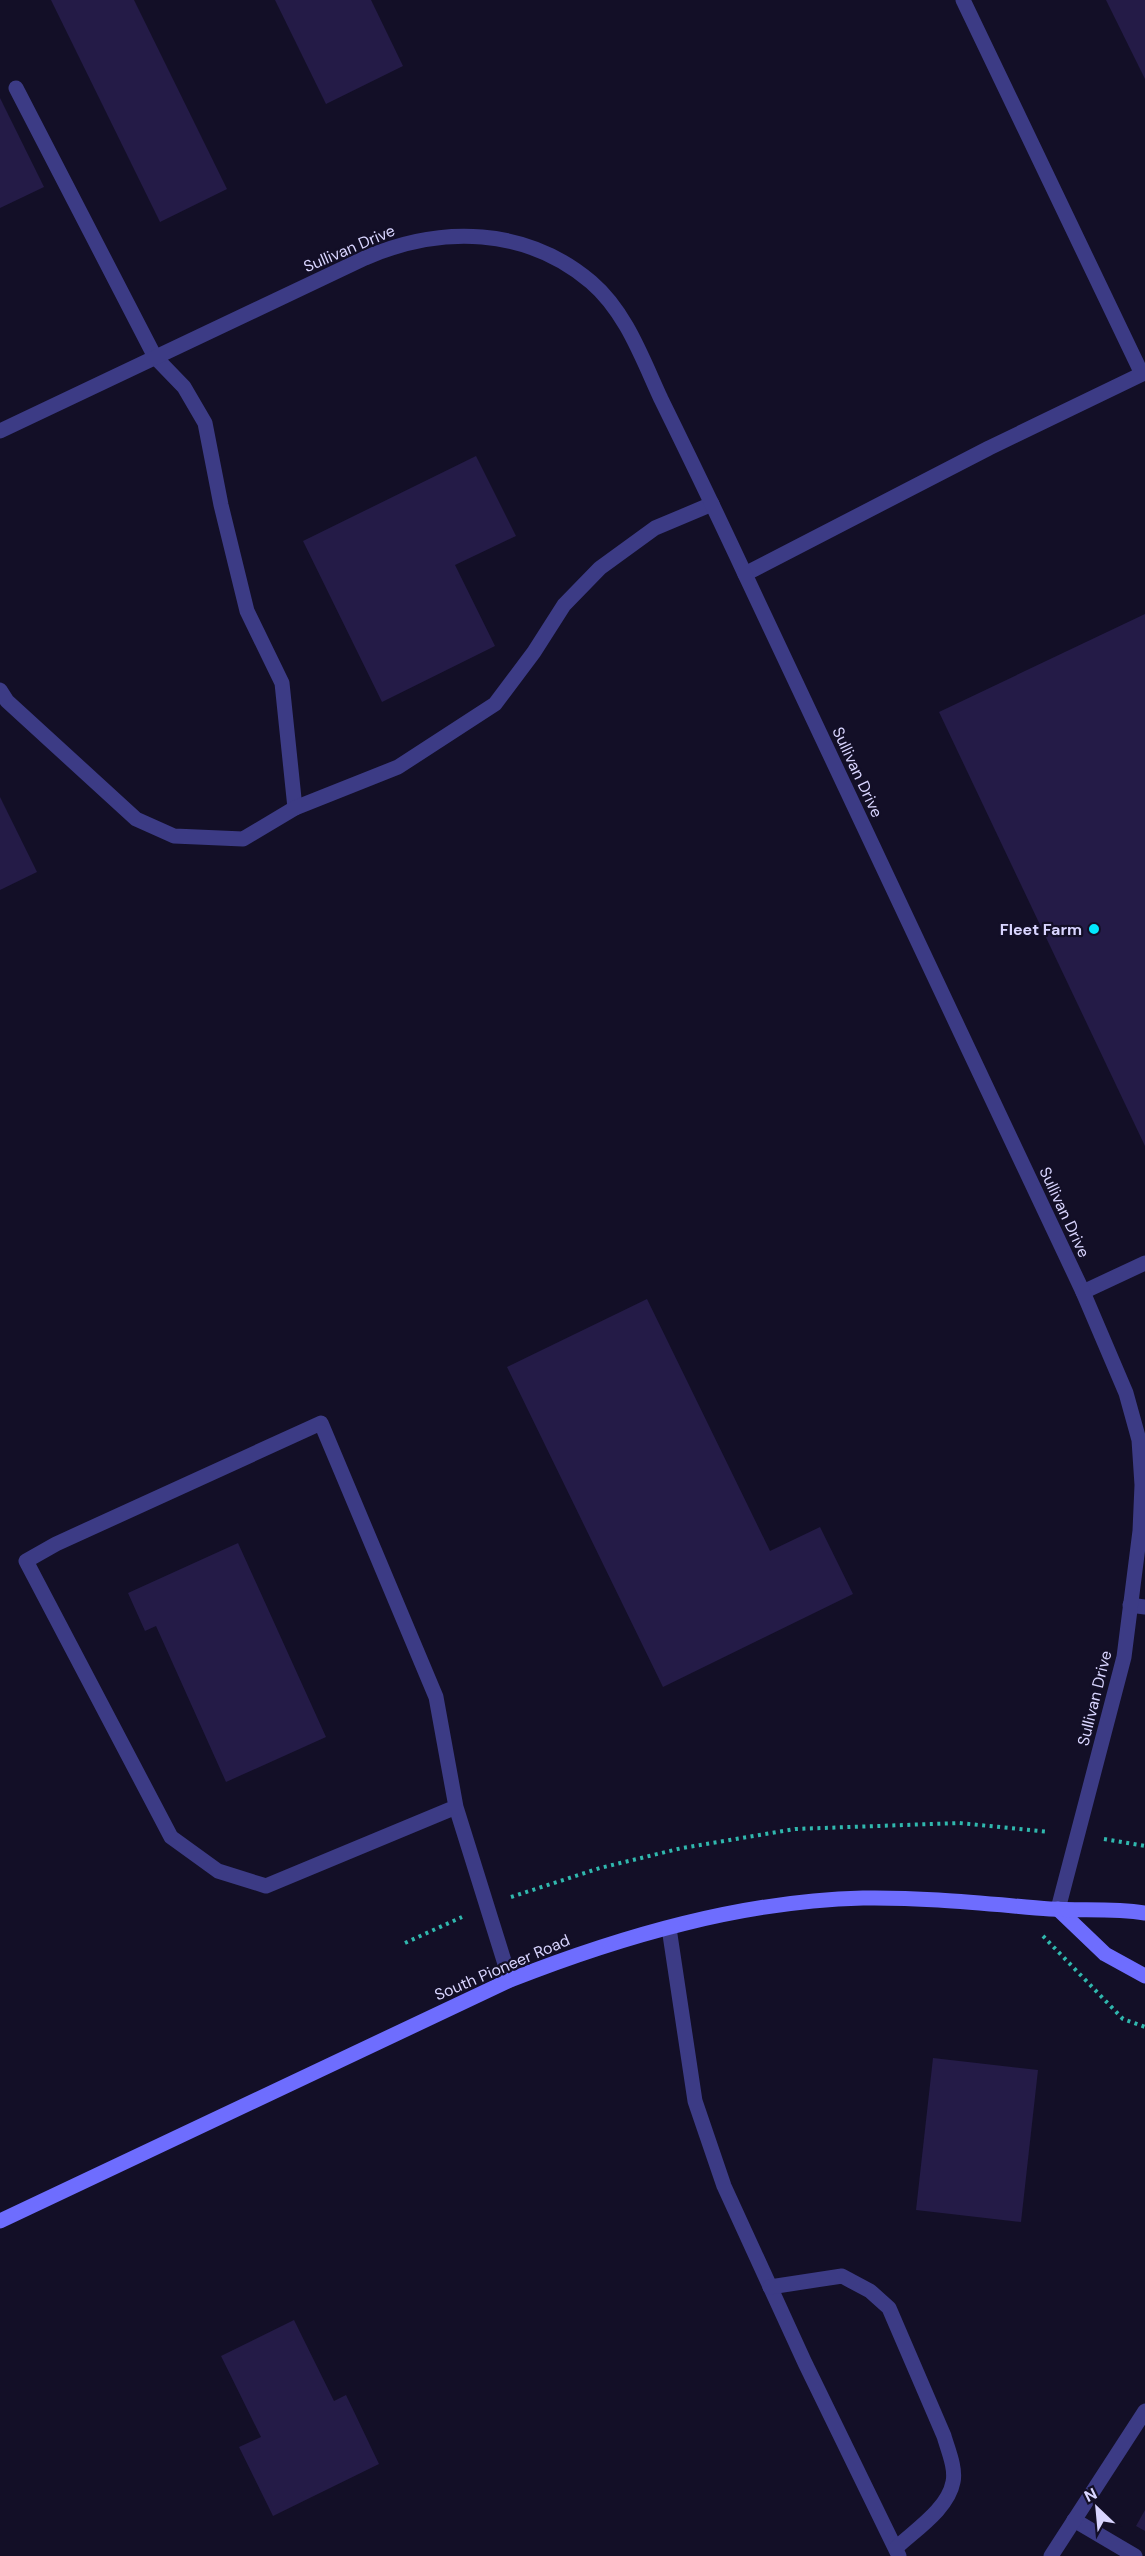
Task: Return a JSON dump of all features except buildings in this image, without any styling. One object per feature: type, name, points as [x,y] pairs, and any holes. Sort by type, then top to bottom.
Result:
[{"type":"main road","name":"South Pioneer Road","points":[[0,2221],[510,1980],[570,1957],[669,1928],[768,1906],[862,1898],[952,1900],[1013,1906],[1124,1910],[1145,1913]]},
{"type":"main road","points":[[1058,1909],[1105,1954],[1145,1976]]},
{"type":"street","points":[[745,574],[989,448],[1142,374],[963,0]]},
{"type":"street","points":[[16,87],[155,357],[184,387],[205,423],[220,505],[247,611],[282,683],[295,808]]},
{"type":"street","name":"Sullivan Drive","points":[[0,431],[388,248],[438,236],[463,235],[501,239],[537,250],[571,267],[591,282],[618,309],[1083,1292],[1126,1393],[1139,1440],[1142,1485],[1138,1606],[1058,1909]]},
{"type":"street","points":[[0,690],[7,701],[136,819],[174,836],[243,839],[295,808],[398,767],[495,704],[534,652],[564,605],[600,568],[655,528],[712,504]]},
{"type":"street","points":[[1083,1292],[1145,1263]]},
{"type":"street","points":[[456,1807],[266,1886],[218,1871],[171,1837],[26,1561],[56,1544],[321,1423],[436,1697],[456,1807],[510,1980]]},
{"type":"street","points":[[669,1928],[695,2101],[724,2186],[770,2287],[898,2552],[944,2503],[954,2481],[951,2457],[944,2436],[889,2308],[870,2291],[842,2276],[770,2287]]},
{"type":"street","points":[[1051,2556],[1145,2411]]},
{"type":"street","points":[[1074,2520],[1135,2556]]},
{"type":"path","points":[[405,1942],[487,1906],[555,1882],[682,1848],[795,1829],[959,1823],[1077,1835],[1145,1846]]},
{"type":"path","points":[[1013,1906],[1123,2019],[1145,2027]]},
{"type":"place","name":"Fleet Farm","points":[[1094,929]]}]
